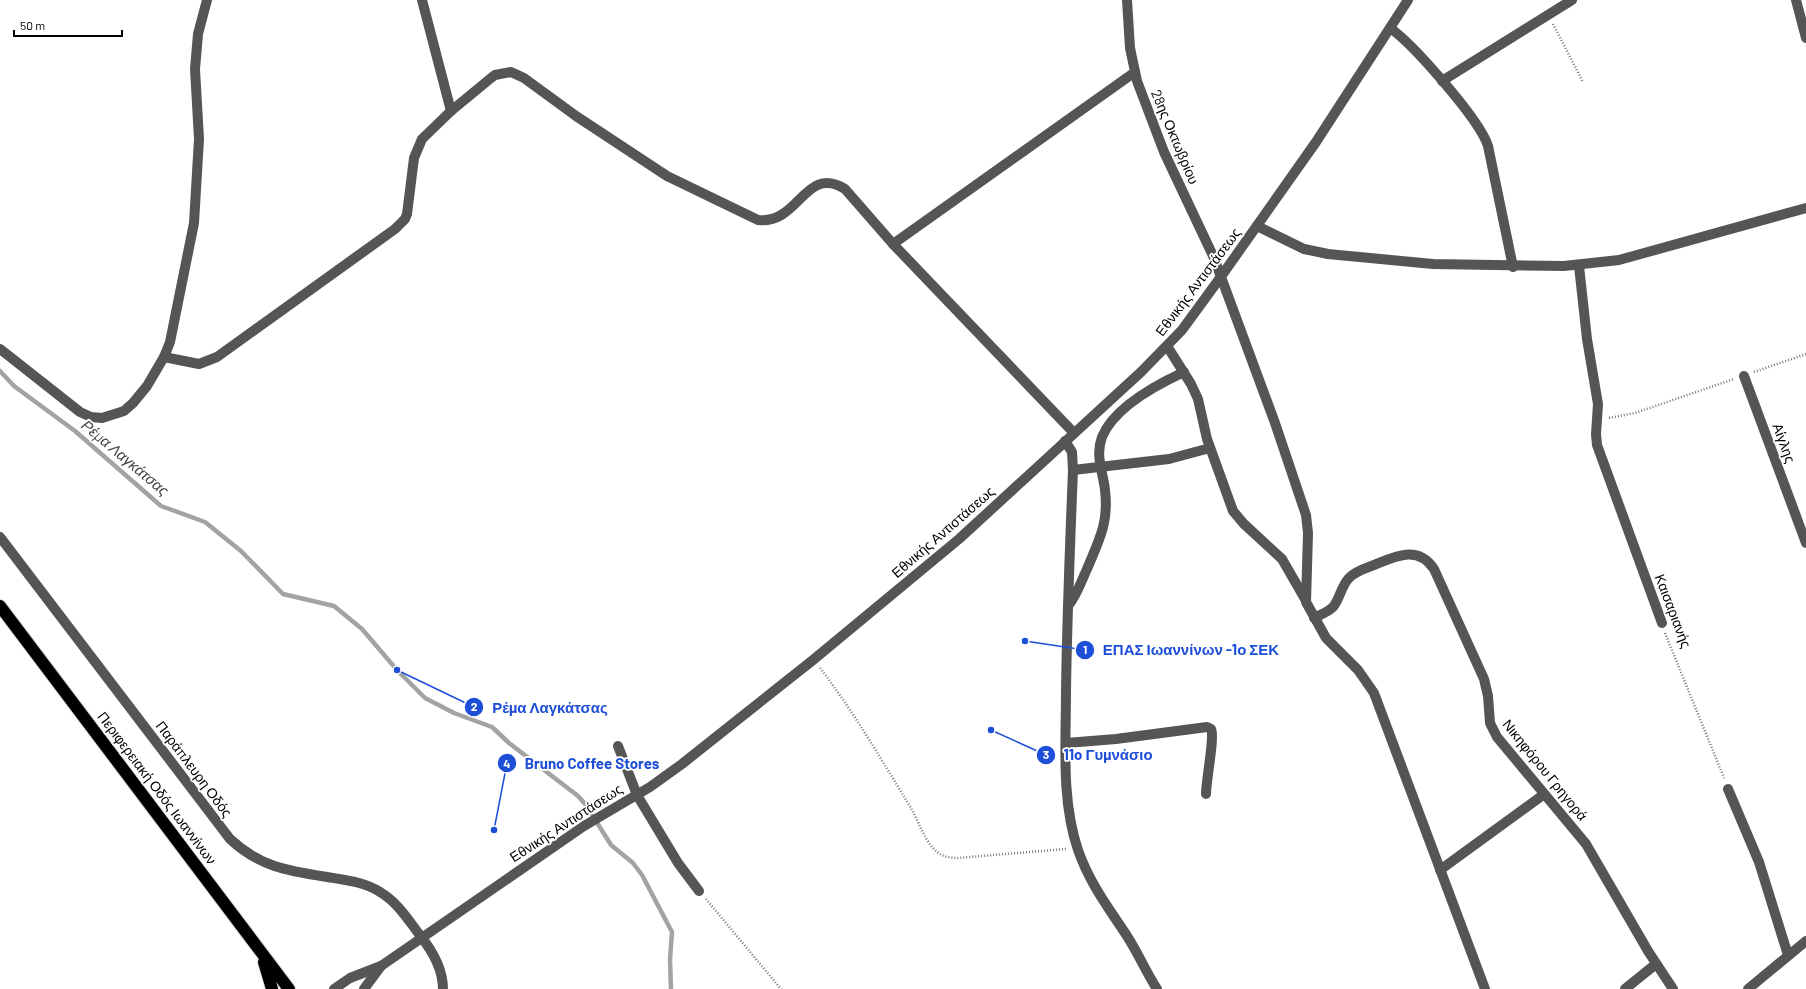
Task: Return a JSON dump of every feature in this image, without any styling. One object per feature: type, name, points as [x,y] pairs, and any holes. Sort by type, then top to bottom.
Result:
[{"type":"highway","name":"Περιφερειακή Οδός Ιωαννίνων","points":[[0,606],[289,989]]},
{"type":"highway","points":[[258,948],[272,989]]},
{"type":"street","points":[[0,349],[80,412],[91,417],[102,418],[124,411],[133,403],[147,386],[164,357],[173,330],[194,223],[199,139],[195,70],[198,34],[207,0]]},
{"type":"street","points":[[422,0],[451,111]]},
{"type":"street","name":"28ης Οκτωβρίου","points":[[1127,0],[1130,48],[1135,72],[1164,152],[1208,244],[1275,423],[1307,522],[1306,602]]},
{"type":"street","name":"Εθνικής Αντιστάσεως","points":[[334,989],[350,978],[381,966],[421,936],[584,826],[637,794],[682,764],[813,660],[959,538],[1074,433],[1167,346],[1192,317],[1316,142],[1408,0]]},
{"type":"street","points":[[1442,81],[1572,0]]},
{"type":"street","points":[[1796,0],[1806,38]]},
{"type":"street","points":[[1390,28],[1401,35],[1442,81],[1482,131],[1486,140],[1513,267]]},
{"type":"street","points":[[164,357],[199,364],[217,357],[395,229],[405,219],[407,214],[414,158],[417,149],[427,132],[495,75],[511,72],[517,74],[576,116],[667,176],[751,217],[767,221],[778,218],[788,212],[810,189],[817,184],[835,183],[845,189],[893,244],[1074,433]]},
{"type":"street","points":[[893,244],[1135,72]]},
{"type":"street","points":[[1257,226],[1304,249],[1328,254],[1427,264],[1513,267],[1579,266],[1613,261],[1642,254],[1806,208]]},
{"type":"street","name":"Καισαριανής","points":[[1579,266],[1587,339],[1598,400],[1596,439],[1599,453],[1662,623]]},
{"type":"street","points":[[1167,346],[1184,372],[1198,399],[1210,448],[1233,511],[1244,524],[1282,559],[1326,638],[1358,670],[1374,693],[1485,989]]},
{"type":"street","points":[[1068,606],[1076,594],[1103,532],[1106,507],[1103,479],[1098,457],[1100,445],[1106,429],[1113,420],[1148,391],[1184,372]]},
{"type":"street","name":"Αίγλης","points":[[1744,376],[1806,543]]},
{"type":"street","points":[[1065,441],[1072,452],[1073,470],[1068,606],[1066,743],[1068,795],[1078,848],[1091,882],[1127,936],[1157,989]]},
{"type":"street","points":[[1073,470],[1170,459],[1210,448]]},
{"type":"street","name":"Παράπλευρη Οδός","points":[[0,537],[230,839],[247,854],[273,867],[292,872],[347,880],[378,891],[390,899],[400,909],[421,936],[435,958],[440,970],[443,989]]},
{"type":"street","name":"Νικηφόρου Γρηγορά","points":[[1314,618],[1332,608],[1344,584],[1353,574],[1395,556],[1412,554],[1424,558],[1434,569],[1484,678],[1488,696],[1491,726],[1505,748],[1586,844],[1656,964],[1673,989]]},
{"type":"street","points":[[1066,743],[1116,739],[1207,727],[1211,729],[1213,737],[1207,770],[1206,794]]},
{"type":"street","points":[[618,746],[637,794],[678,863],[699,891]]},
{"type":"street","points":[[1728,789],[1759,862],[1788,955]]},
{"type":"street","points":[[1440,870],[1543,794]]},
{"type":"street","points":[[1748,989],[1806,941]]},
{"type":"street","points":[[1625,989],[1656,964]]},
{"type":"street","name":"Εθνικής Αντιστάσεως","points":[[364,989],[381,966]]},
{"type":"path","points":[[1548,15],[1583,82]]},
{"type":"path","points":[[1598,419],[1635,413],[1806,354]]},
{"type":"path","name":"Καισαριανής","points":[[1662,623],[1728,789]]},
{"type":"path","points":[[813,660],[853,713],[915,815],[930,844],[938,853],[948,858],[958,858],[1078,848]]},
{"type":"path","points":[[699,891],[781,989]]},
{"type":"waterway","name":"Ρέμα Λαγκάτσας","points":[[0,371],[14,386],[75,431],[161,506],[205,522],[241,551],[283,594],[334,606],[362,629],[397,670],[425,698],[454,713],[492,727],[509,743],[578,796],[586,805],[611,845],[633,863],[642,875],[672,932],[670,959],[671,989]]},
{"type":"place","name":"ΕΠΑΣ Ιωαννίνων -1ο ΣΕΚ","points":[[1025,641]]},
{"type":"place","name":"Ρέμα Λαγκάτσας","points":[[397,670]]},
{"type":"place","name":"11o Γυμνάσιο","points":[[991,730]]},
{"type":"place","name":"Bruno Coffee Stores","points":[[494,830]]}]
